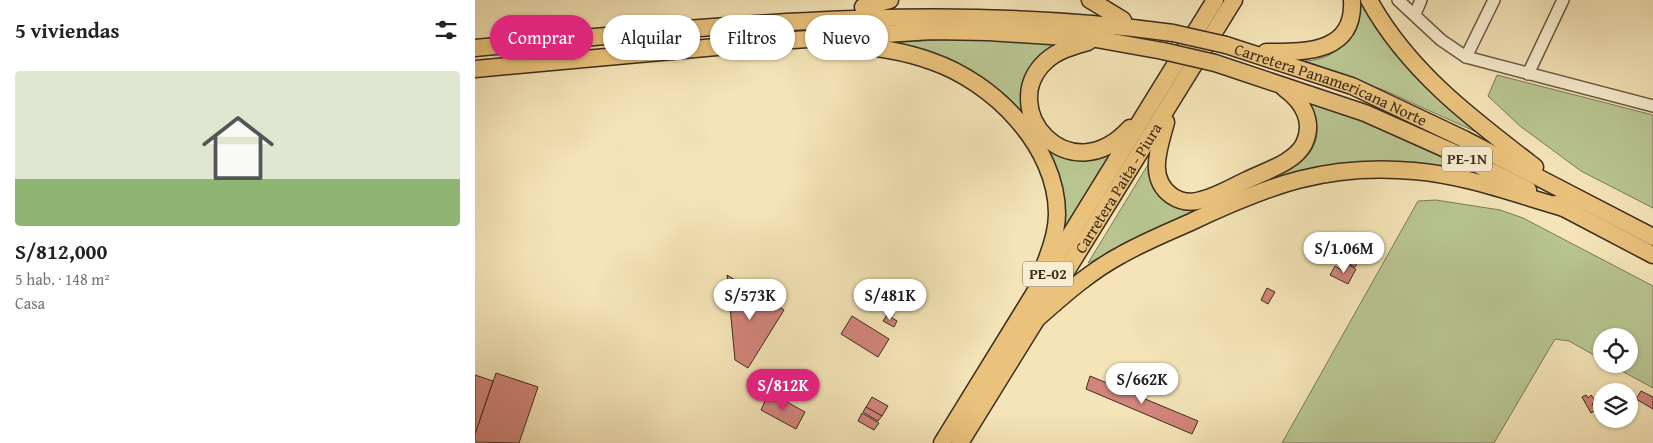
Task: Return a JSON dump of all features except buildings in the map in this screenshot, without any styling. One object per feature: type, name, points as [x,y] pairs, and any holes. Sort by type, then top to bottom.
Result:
[{"type":"highway","points":[[832,15],[890,0]]},
{"type":"highway","points":[[1090,0],[1132,25]]},
{"type":"highway","name":"PE-02","points":[[1151,104],[1215,0]]},
{"type":"highway","name":"Carretera Paita - Piura","points":[[942,443],[1034,311],[1170,105],[1234,0]]},
{"type":"highway","points":[[1250,52],[1305,52],[1325,48],[1344,31],[1351,15],[1352,0]]},
{"type":"highway","points":[[1369,0],[1393,37],[1435,86],[1568,201]]},
{"type":"highway","name":"Carretera Panamericana Norte","points":[[854,15],[988,12],[1132,25],[1250,52],[1352,86],[1447,131],[1568,201],[1653,255]]},
{"type":"highway","name":"Carretera Panamericana Norte","points":[[475,48],[805,18]]},
{"type":"highway","name":"Carretera Panamericana Norte","points":[[795,40],[932,31],[988,32],[1096,40],[1163,51],[1215,63],[1274,81],[1365,113],[1653,237]]},
{"type":"highway","points":[[795,40],[884,49],[931,61],[960,74],[982,89],[1021,125],[1037,149],[1050,175],[1057,214],[1054,238],[1034,311]]},
{"type":"highway","points":[[1096,40],[1060,51],[1047,60],[1039,69],[1033,82],[1030,103],[1035,124],[1042,133],[1057,145],[1070,151],[1095,151],[1108,146],[1123,135],[1151,104]]},
{"type":"highway","name":"Carretera Panamericana Norte","points":[[475,70],[710,48]]},
{"type":"highway","points":[[1170,105],[1157,159],[1157,177],[1162,186],[1174,197],[1184,201],[1200,201],[1283,163],[1301,148],[1308,130],[1303,108],[1295,97],[1274,81]]},
{"type":"highway","name":"Carretera Paita - Piura","points":[[960,443],[1151,104]]},
{"type":"highway","points":[[1034,311],[1121,255],[1261,191],[1311,176],[1375,169],[1432,173],[1568,201]]},
{"type":"street","points":[[1398,0],[1441,40],[1466,57],[1528,74],[1651,102]]},
{"type":"street","points":[[1415,14],[1421,0]]},
{"type":"street","points":[[1466,57],[1494,0]]},
{"type":"street","points":[[1528,74],[1563,0]]},
{"type":"green space","points":[[1358,0],[1362,0],[1400,58],[1428,89],[1485,136],[1386,91],[1305,61],[1330,55],[1338,49],[1348,33]]},
{"type":"green space","points":[[985,40],[1064,45],[1049,52],[1028,126],[1011,107],[888,46],[888,43]]},
{"type":"green space","points":[[1497,75],[1653,115],[1653,208],[1581,171],[1520,126],[1488,96]]},
{"type":"green space","points":[[1301,96],[1357,118],[1484,177],[1426,166],[1235,194],[1278,176],[1293,167],[1305,158],[1314,146],[1317,132],[1314,116]]},
{"type":"green space","points":[[1038,140],[1114,149],[1060,236]]},
{"type":"green space","points":[[1149,163],[1149,172],[1154,187],[1220,200],[1088,263]]},
{"type":"green space","points":[[1436,200],[1500,210],[1523,218],[1653,286],[1653,388],[1626,373],[1638,373],[1638,328],[1593,328],[1593,354],[1569,341],[1555,339],[1494,443],[1282,443],[1418,201]]}]
